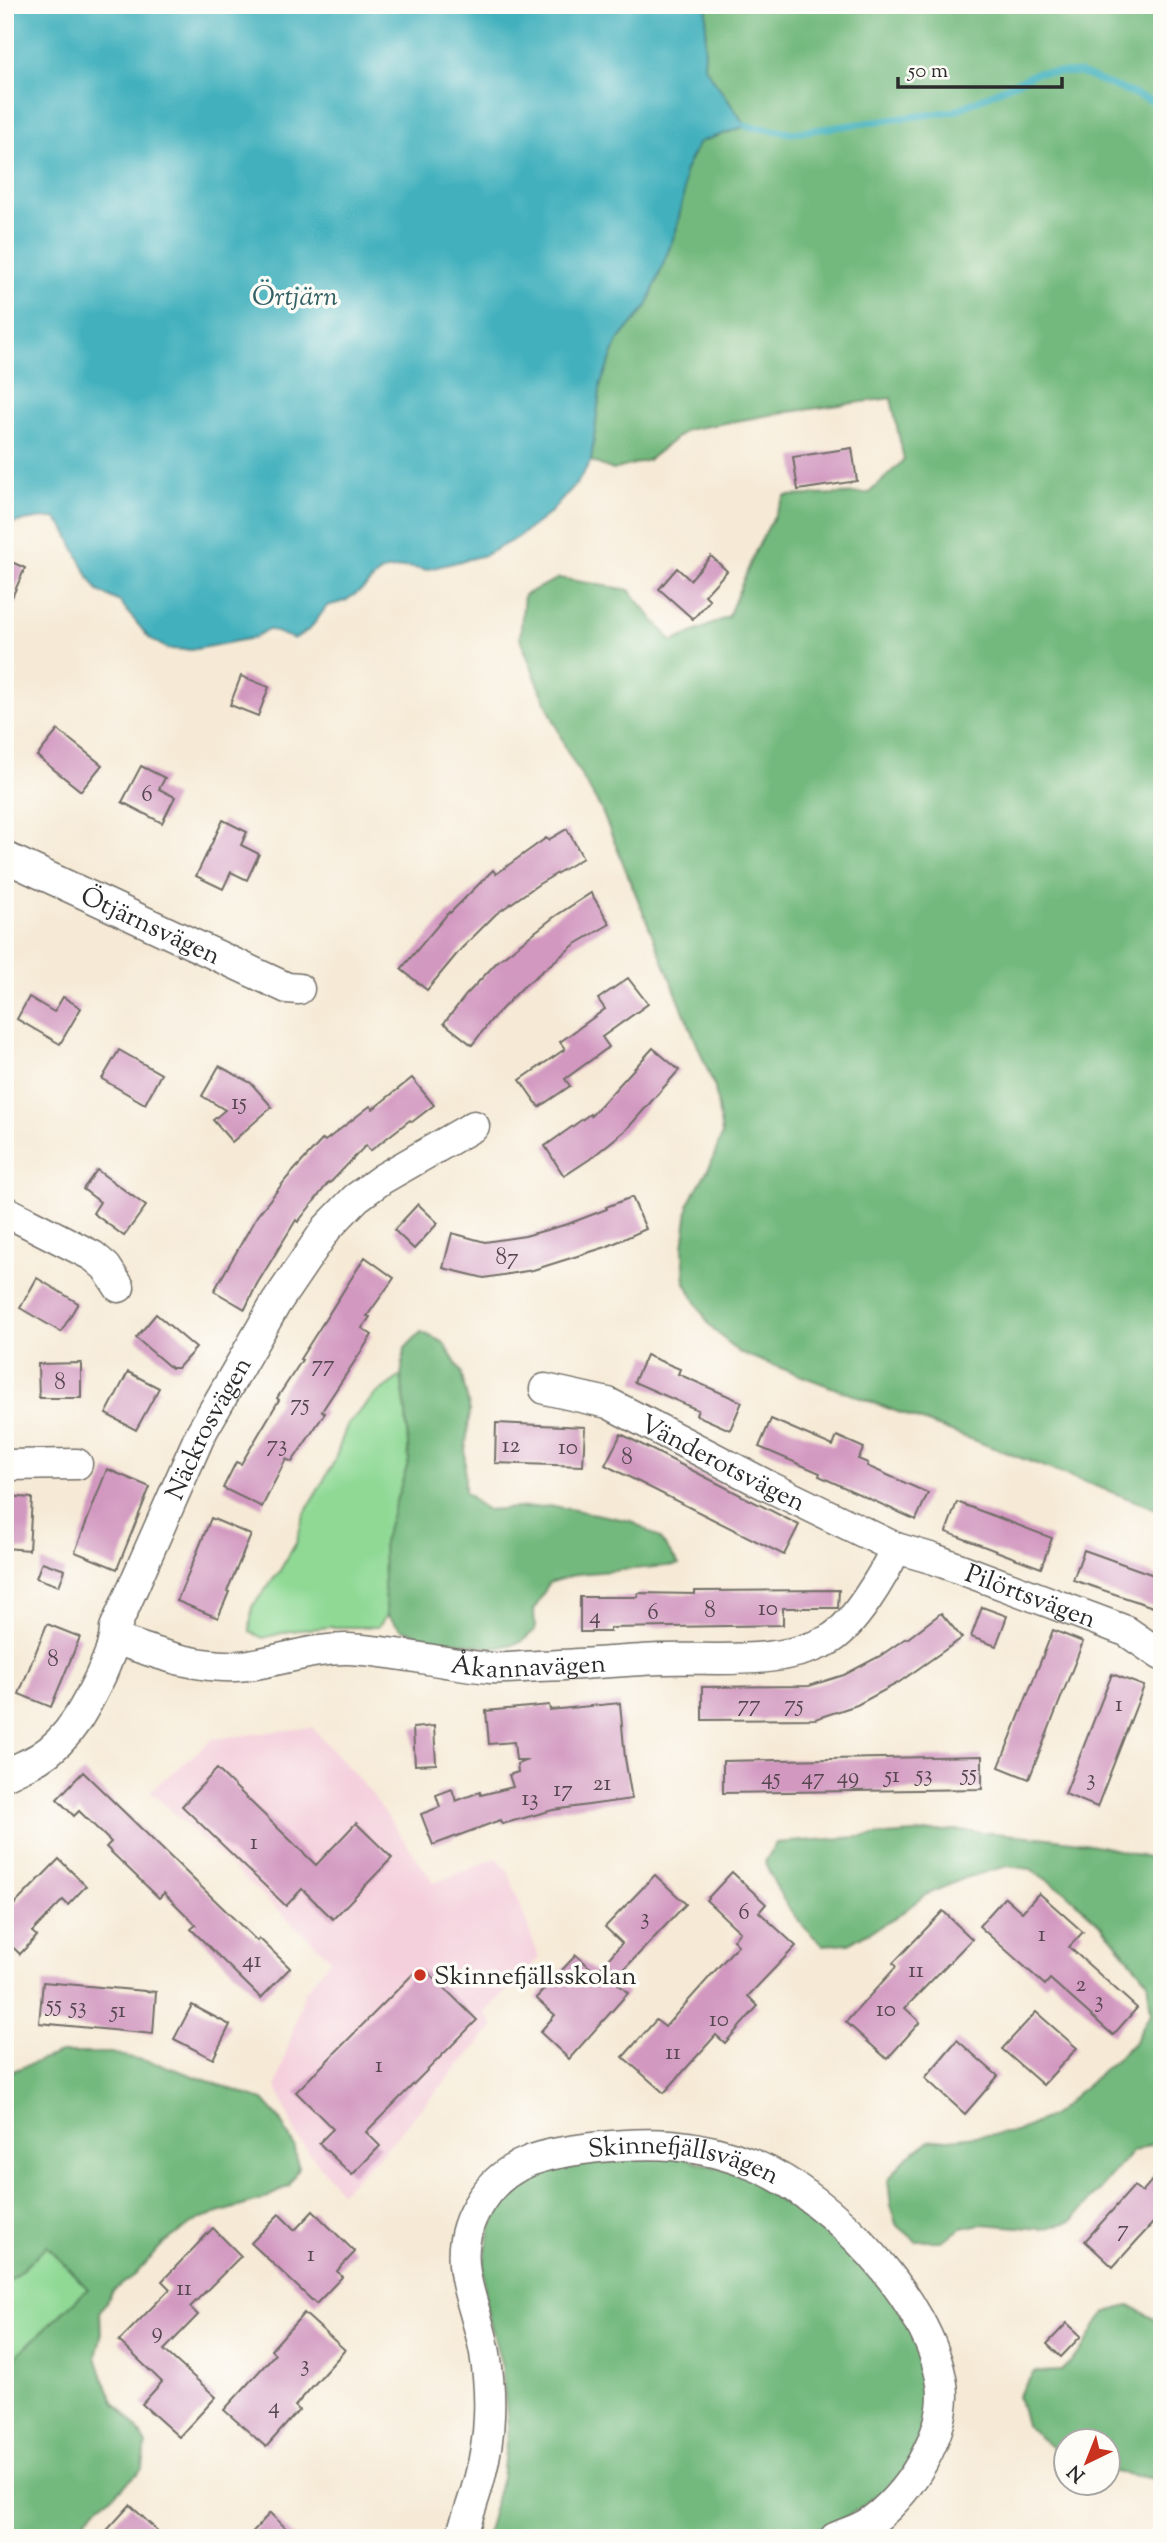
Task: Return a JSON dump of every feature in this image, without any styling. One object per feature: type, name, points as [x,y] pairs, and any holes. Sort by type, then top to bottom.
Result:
[{"type":"street","name":"Ötjärnsvägen","points":[[5,857],[287,988],[299,989]]},
{"type":"street","name":"Näckrosvägen","points":[[5,1775],[41,1757],[67,1733],[90,1697],[115,1639],[115,1628],[201,1433],[305,1258],[327,1228],[356,1198],[382,1179],[474,1126]]},
{"type":"street","points":[[5,1211],[93,1256],[106,1268],[119,1287]]},
{"type":"street","name":"Vänderotsvägen","points":[[545,1389],[608,1403],[766,1485],[896,1548]]},
{"type":"street","points":[[5,1465],[76,1464]]},
{"type":"street","name":"Åkannavägen","points":[[115,1639],[175,1660],[216,1665],[248,1665],[319,1650],[346,1649],[384,1651],[450,1664],[495,1668],[663,1659],[768,1658],[804,1650],[831,1639],[848,1623],[882,1577],[896,1548]]},
{"type":"street","name":"Pilörtsvägen","points":[[896,1548],[934,1559],[1126,1631],[1161,1655]]},
{"type":"street","name":"Skinnefjällsvägen","points":[[460,2538],[478,2484],[485,2453],[489,2414],[485,2353],[465,2283],[463,2247],[469,2224],[482,2199],[518,2165],[545,2154],[635,2143],[677,2144],[721,2154],[756,2166],[796,2188],[845,2227],[875,2257],[901,2290],[927,2337],[943,2387],[934,2436],[908,2486],[894,2501],[867,2524],[835,2538]]},
{"type":"shaded area","name":"Skinnefjällsskolan","points":[[312,1727],[371,1793],[434,1883],[497,1858],[508,1871],[539,1958],[485,2013],[494,2026],[379,2156],[341,2192],[297,2137],[276,2086],[305,1991],[331,1959],[150,1791],[213,1739]]},
{"type":"green space","points":[[707,5],[1162,5],[1162,1511],[738,1352],[710,1326],[685,1283],[683,1247],[689,1202],[711,1164],[722,1134],[715,1088],[601,809],[567,751],[520,638],[524,595],[559,578],[629,590],[672,642],[728,617],[756,550],[785,496],[869,493],[904,460],[891,398],[781,413],[686,430],[648,460],[613,470],[591,461],[601,383],[618,341],[647,306],[676,231],[684,193],[684,172],[699,142],[746,126],[704,66]]},
{"type":"green space","points":[[421,1332],[443,1342],[461,1372],[470,1411],[465,1453],[465,1492],[485,1510],[554,1506],[631,1521],[659,1538],[679,1565],[577,1574],[549,1583],[534,1610],[535,1630],[521,1642],[496,1648],[428,1638],[401,1629],[387,1615],[383,1542],[409,1460],[401,1376],[405,1348]]},
{"type":"green space","points":[[401,1376],[409,1460],[398,1500],[384,1586],[387,1615],[378,1627],[330,1627],[290,1631],[263,1638],[250,1632],[252,1607],[279,1572],[296,1543],[304,1515],[334,1462],[347,1425],[376,1394]]},
{"type":"green space","points":[[956,1830],[1085,1843],[1162,1863],[1162,2140],[1132,2152],[1072,2221],[1043,2229],[981,2224],[962,2228],[941,2241],[916,2241],[896,2224],[891,2206],[888,2180],[906,2158],[929,2141],[1016,2132],[1052,2116],[1134,2043],[1151,2012],[1147,1980],[1102,1926],[1064,1891],[1030,1869],[1007,1866],[965,1878],[925,1895],[894,1919],[849,1943],[823,1945],[788,1907],[765,1862],[776,1843]]},
{"type":"green space","points":[[60,2053],[111,2053],[162,2065],[263,2100],[279,2118],[295,2148],[298,2167],[289,2186],[262,2200],[202,2218],[179,2232],[162,2245],[135,2275],[113,2291],[100,2311],[101,2337],[96,2357],[115,2403],[135,2425],[146,2444],[143,2468],[81,2524],[83,2538],[5,2538],[5,2366],[88,2289],[47,2246],[5,2285],[5,2074]]},
{"type":"green space","points":[[679,2156],[780,2187],[877,2273],[925,2353],[924,2431],[907,2467],[888,2488],[847,2517],[798,2538],[485,2538],[502,2478],[508,2426],[502,2367],[486,2307],[483,2267],[490,2230],[507,2195],[534,2173],[626,2157]]},
{"type":"green space","points":[[47,2246],[88,2289],[5,2366],[5,2285]]},
{"type":"green space","points":[[1129,2305],[1162,2323],[1162,2480],[1122,2473],[1122,2428],[1052,2428],[1052,2448],[1026,2425],[1018,2396],[1034,2372],[1061,2371],[1083,2349],[1101,2318],[1119,2307]]},
{"type":"water","name":"Örtjärn","points":[[5,5],[707,5],[704,66],[746,126],[699,142],[684,172],[684,193],[676,231],[647,306],[618,341],[601,383],[591,461],[578,482],[550,513],[517,538],[485,555],[425,570],[407,567],[382,571],[345,601],[327,606],[310,629],[294,639],[268,629],[253,638],[191,650],[168,649],[149,638],[120,602],[98,591],[65,529],[55,518],[5,524]]},
{"type":"building","points":[[852,448],[857,481],[798,490],[793,457]]},
{"type":"building","points":[[711,556],[727,571],[705,595],[710,600],[693,619],[659,589],[677,568],[690,580]]},
{"type":"building","points":[[5,559],[25,568],[5,613]]},
{"type":"building","points":[[241,676],[269,687],[258,716],[230,705]]},
{"type":"building","points":[[58,730],[102,765],[81,791],[37,756]]},
{"type":"building","points":[[141,766],[165,778],[159,789],[175,797],[162,823],[122,802]]},
{"type":"building","points":[[223,820],[247,832],[241,845],[259,854],[247,880],[231,872],[223,889],[196,876]]},
{"type":"building","points":[[567,829],[583,858],[496,914],[461,949],[427,990],[401,969],[449,912],[493,870],[496,874],[546,838],[548,840]]},
{"type":"building","points":[[591,893],[610,924],[574,945],[523,987],[492,1019],[472,1045],[444,1023],[498,961],[554,917]]},
{"type":"building","points":[[628,978],[648,1004],[602,1037],[609,1047],[565,1079],[570,1086],[539,1107],[520,1080],[565,1049],[560,1042],[605,1009],[598,999]]},
{"type":"building","points":[[29,997],[54,1012],[63,997],[81,1008],[60,1044],[17,1019]]},
{"type":"building","points":[[653,1048],[679,1070],[627,1129],[564,1176],[545,1146],[590,1114],[591,1116]]},
{"type":"building","points":[[119,1050],[161,1074],[145,1104],[102,1079]]},
{"type":"building","points":[[219,1066],[251,1083],[272,1107],[232,1142],[213,1120],[225,1110],[202,1096]]},
{"type":"building","points":[[412,1078],[434,1105],[370,1151],[366,1145],[329,1182],[298,1222],[296,1220],[245,1309],[214,1291],[257,1216],[323,1139],[325,1141],[370,1106],[373,1109]]},
{"type":"building","points":[[97,1170],[146,1206],[124,1236],[93,1213],[100,1202],[83,1189]]},
{"type":"building","points":[[632,1197],[646,1229],[606,1247],[533,1270],[484,1278],[443,1268],[452,1233],[485,1242],[525,1236],[568,1224]]},
{"type":"building","points":[[418,1204],[438,1223],[414,1249],[394,1230]]},
{"type":"building","points":[[365,1257],[394,1278],[367,1316],[370,1317],[362,1328],[372,1335],[322,1411],[325,1413],[292,1462],[286,1459],[262,1507],[223,1488],[236,1462],[241,1464],[279,1400],[277,1398],[302,1360],[300,1359]]},
{"type":"building","points":[[37,1278],[78,1303],[61,1332],[20,1308]]},
{"type":"building","points":[[156,1314],[196,1348],[178,1368],[171,1368],[136,1338]]},
{"type":"building","points":[[646,1355],[680,1369],[678,1374],[742,1402],[730,1430],[696,1415],[698,1410],[634,1382]]},
{"type":"building","points":[[81,1363],[81,1398],[39,1398],[38,1364]]},
{"type":"building","points":[[128,1372],[159,1388],[136,1430],[106,1414]]},
{"type":"building","points":[[771,1419],[833,1446],[837,1436],[864,1448],[858,1459],[868,1463],[867,1466],[928,1493],[916,1520],[819,1476],[820,1473],[759,1447]]},
{"type":"building","points":[[496,1423],[585,1427],[583,1466],[495,1463]]},
{"type":"building","points":[[621,1434],[799,1525],[784,1555],[605,1465]]},
{"type":"building","points":[[107,1469],[150,1487],[117,1569],[75,1552]]},
{"type":"building","points":[[5,1496],[32,1498],[29,1550],[5,1548]]},
{"type":"building","points":[[957,1502],[1052,1538],[1041,1568],[946,1532]]},
{"type":"building","points":[[211,1518],[251,1535],[218,1618],[177,1601]]},
{"type":"building","points":[[1084,1550],[1162,1578],[1162,1610],[1073,1580]]},
{"type":"building","points":[[42,1562],[65,1570],[59,1586],[36,1578]]},
{"type":"building","points":[[839,1590],[838,1608],[783,1608],[783,1625],[610,1628],[610,1632],[580,1632],[580,1597],[638,1597],[638,1593],[695,1594],[695,1591]]},
{"type":"building","points":[[982,1607],[1007,1616],[996,1646],[971,1637]]},
{"type":"building","points":[[941,1613],[962,1638],[898,1683],[857,1705],[815,1719],[702,1720],[702,1687],[809,1686],[844,1675],[880,1656]]},
{"type":"building","points":[[47,1624],[80,1637],[51,1707],[19,1694]]},
{"type":"building","points":[[1053,1630],[1083,1642],[1029,1779],[999,1767]]},
{"type":"building","points":[[1112,1674],[1144,1686],[1097,1807],[1065,1794]]},
{"type":"building","points":[[620,1703],[632,1799],[553,1810],[502,1824],[500,1820],[433,1845],[421,1814],[440,1807],[436,1795],[452,1789],[456,1801],[480,1792],[481,1795],[513,1787],[509,1775],[518,1772],[517,1764],[528,1760],[516,1760],[514,1742],[489,1744],[486,1711],[549,1705],[550,1710]]},
{"type":"building","points":[[434,1726],[436,1764],[415,1765],[413,1728]]},
{"type":"building","points":[[982,1756],[982,1789],[723,1793],[723,1761]]},
{"type":"building","points":[[217,1769],[316,1865],[356,1823],[392,1858],[333,1919],[302,1889],[286,1906],[182,1806]]},
{"type":"building","points":[[83,1772],[257,1941],[259,1938],[290,1968],[261,1998],[191,1929],[196,1925],[164,1893],[159,1898],[106,1847],[111,1842],[79,1811],[74,1816],[57,1799]]},
{"type":"building","points":[[59,1859],[86,1886],[68,1905],[63,1900],[32,1932],[37,1936],[20,1954],[5,1940],[5,1914]]},
{"type":"building","points":[[732,1872],[766,1904],[759,1912],[796,1946],[748,1996],[758,2006],[725,2043],[716,2035],[664,2093],[623,2057],[656,2020],[665,2027],[738,1945],[733,1940],[740,1932],[706,1900]]},
{"type":"building","points":[[655,1875],[686,1904],[614,1980],[628,1993],[569,2059],[540,2032],[555,2015],[536,1998],[576,1955],[596,1973],[622,1943],[605,1927]]},
{"type":"building","points":[[1039,1893],[1083,1932],[1069,1947],[1137,2008],[1113,2035],[1050,1979],[1045,1985],[979,1926],[1005,1897],[1022,1912]]},
{"type":"building","points":[[943,1911],[972,1939],[905,2008],[920,2022],[887,2059],[846,2022],[896,1967],[893,1963]]},
{"type":"building","points":[[418,1969],[423,1974],[427,1971],[477,2020],[366,2132],[380,2146],[352,2175],[319,2143],[333,2129],[296,2092]]},
{"type":"building","points":[[43,1982],[156,1992],[153,2034],[39,2023]]},
{"type":"building","points":[[192,2005],[230,2025],[213,2059],[174,2039]]},
{"type":"building","points":[[1036,2012],[1077,2048],[1043,2085],[1002,2049]]},
{"type":"building","points":[[957,2040],[998,2076],[965,2114],[925,2078]]},
{"type":"building","points":[[1162,2169],[1162,2213],[1113,2267],[1085,2241],[1134,2186],[1142,2192]]},
{"type":"building","points":[[313,2211],[355,2252],[337,2271],[342,2277],[316,2304],[251,2243],[279,2214],[295,2230]]},
{"type":"building","points":[[213,2228],[241,2256],[190,2307],[198,2315],[164,2350],[216,2397],[179,2437],[142,2404],[162,2382],[119,2341],[170,2289],[162,2281]]},
{"type":"building","points":[[304,2313],[345,2350],[295,2406],[299,2410],[266,2447],[224,2410],[275,2354],[271,2350]]},
{"type":"building","points":[[1067,2323],[1081,2336],[1061,2357],[1047,2344]]},
{"type":"building","points":[[130,2505],[165,2538],[100,2538]]},
{"type":"building","points":[[270,2513],[296,2538],[247,2538]]},
{"type":"waterway","points":[[746,126],[792,133],[955,111],[1038,72],[1080,73],[1162,105]]},
{"type":"place","name":"Skinnefjällsskolan","points":[[420,1975]]}]
